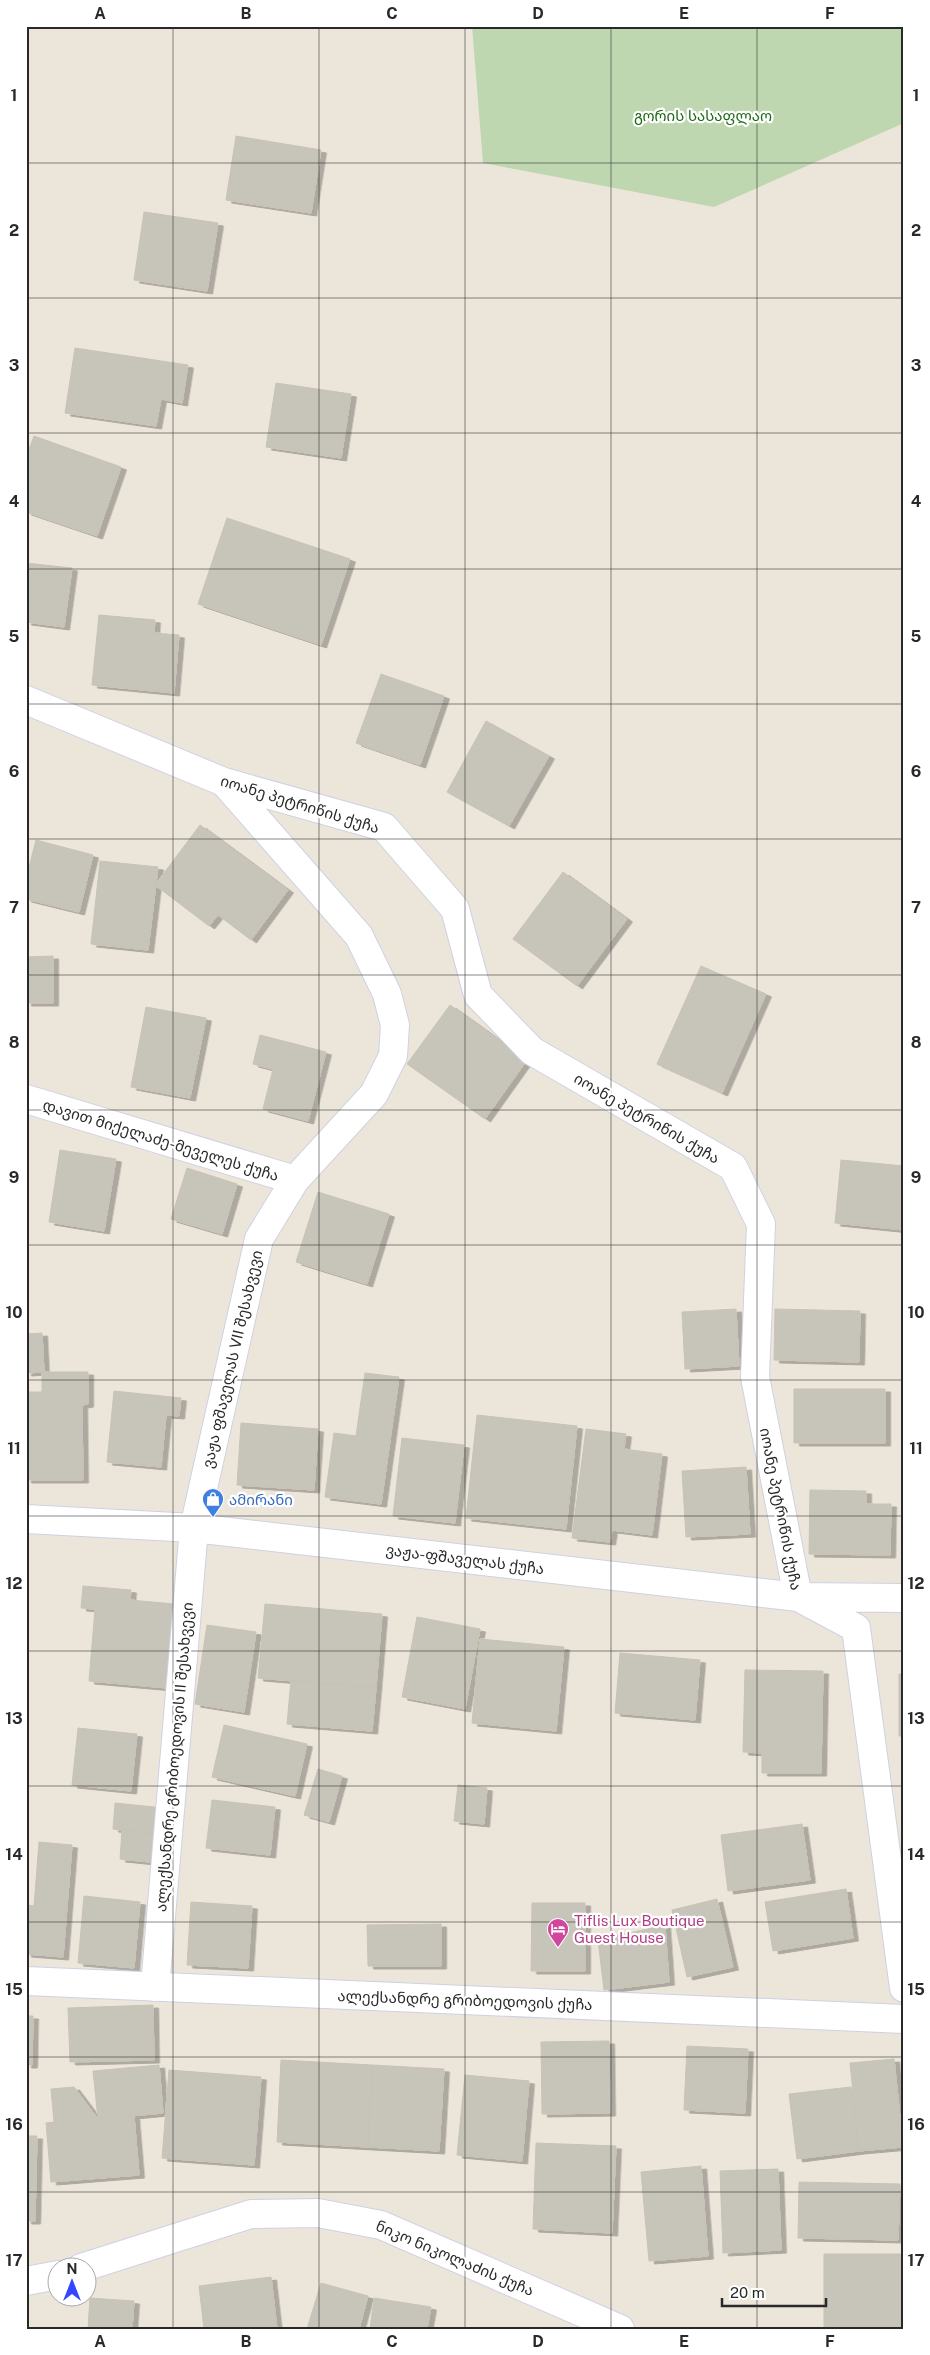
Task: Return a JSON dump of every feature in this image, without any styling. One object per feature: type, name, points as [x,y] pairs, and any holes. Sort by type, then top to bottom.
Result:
[{"type":"street","name":"იოანე პეტრიწის ქუჩა","points":[[26,700],[224,782],[384,827],[455,908],[478,995],[532,1051],[732,1167],[761,1224],[755,1377],[798,1597],[856,1628]]},
{"type":"street","name":"ვაჟა ფშაველას VII შესახვევი","points":[[194,1528],[259,1239],[295,1180],[374,1094],[393,1056],[395,1025],[387,994],[359,936],[224,782]]},
{"type":"street","name":"დავით მიქელაძე-მეველეს ქუჩა","points":[[26,1099],[295,1180]]},
{"type":"street","name":"ვაჟა-ფშაველას ქუჩა","points":[[26,1519],[194,1528],[798,1597],[901,1598]]},
{"type":"street","name":"ალექსანდრე გრიბოედოვის II შესახვევი","points":[[154,1987],[194,1528]]},
{"type":"street","points":[[901,1598],[856,1628],[904,1988]]},
{"type":"street","name":"ალექსანდრე გრიბოედოვის ქუჩა","points":[[26,1981],[904,2019]]},
{"type":"street","name":"ნიკო ნიკოლაძის ქუჩა","points":[[98,2263],[251,2214],[318,2213],[381,2225],[620,2329]]},
{"type":"street","points":[[26,2281],[48,2277]]},
{"type":"green space","name":"გორის სასაფლაო","points":[[472,26],[904,26],[904,123],[714,207],[483,163]]},
{"type":"building","points":[[236,136],[321,150],[311,213],[226,200]]},
{"type":"building","points":[[144,212],[218,223],[207,291],[134,280]]},
{"type":"building","points":[[75,348],[188,365],[182,403],[161,399],[156,426],[65,413]]},
{"type":"building","points":[[276,383],[351,394],[341,458],[266,447]]},
{"type":"building","points":[[34,436],[121,467],[97,536],[26,512],[26,457]]},
{"type":"building","points":[[227,518],[350,559],[321,645],[198,604]]},
{"type":"building","points":[[26,563],[72,568],[64,627],[26,622]]},
{"type":"building","points":[[99,615],[155,620],[154,633],[179,635],[174,693],[92,685]]},
{"type":"building","points":[[381,674],[444,696],[420,765],[356,743]]},
{"type":"building","points":[[486,721],[549,756],[509,826],[447,792]]},
{"type":"building","points":[[200,825],[288,890],[251,940],[218,915],[209,926],[155,885]]},
{"type":"building","points":[[36,840],[93,855],[79,912],[26,899],[26,879]]},
{"type":"building","points":[[100,861],[158,867],[148,950],[91,944]]},
{"type":"building","points":[[563,872],[627,919],[577,986],[513,939]]},
{"type":"building","points":[[53,956],[53,1003],[26,1003],[26,957]]},
{"type":"building","points":[[701,966],[766,994],[722,1093],[657,1064]]},
{"type":"building","points":[[450,1005],[527,1060],[485,1119],[407,1064]]},
{"type":"building","points":[[146,1007],[206,1018],[190,1098],[131,1087]]},
{"type":"building","points":[[260,1035],[326,1052],[308,1121],[263,1109],[273,1069],[253,1064]]},
{"type":"building","points":[[60,1150],[116,1159],[104,1231],[49,1222]]},
{"type":"building","points":[[841,1160],[904,1166],[904,1230],[835,1223]]},
{"type":"building","points":[[187,1168],[237,1184],[222,1234],[171,1219]]},
{"type":"building","points":[[318,1192],[389,1214],[367,1284],[296,1262]]},
{"type":"building","points":[[736,1309],[739,1366],[685,1369],[682,1312]]},
{"type":"building","points":[[775,1309],[860,1311],[859,1362],[774,1360]]},
{"type":"building","points":[[42,1333],[44,1372],[26,1373],[26,1334]]},
{"type":"building","points":[[42,1372],[88,1372],[88,1404],[82,1405],[83,1480],[26,1480],[26,1392],[42,1392]]},
{"type":"building","points":[[365,1373],[399,1377],[381,1504],[325,1497],[334,1433],[356,1436]]},
{"type":"building","points":[[794,1389],[885,1389],[885,1443],[794,1443]]},
{"type":"building","points":[[114,1391],[181,1398],[179,1416],[166,1415],[161,1467],[107,1462]]},
{"type":"building","points":[[477,1415],[577,1426],[566,1529],[466,1518]]},
{"type":"building","points":[[241,1423],[318,1429],[314,1490],[237,1485]]},
{"type":"building","points":[[586,1429],[626,1434],[624,1449],[662,1454],[652,1535],[612,1530],[610,1542],[572,1538]]},
{"type":"building","points":[[402,1438],[464,1445],[455,1523],[393,1516]]},
{"type":"building","points":[[746,1467],[750,1534],[686,1537],[682,1471]]},
{"type":"building","points":[[810,1490],[866,1491],[866,1504],[891,1504],[890,1555],[809,1554]]},
{"type":"building","points":[[83,1586],[131,1590],[130,1600],[174,1604],[167,1688],[89,1681],[95,1609],[81,1608]]},
{"type":"building","points":[[265,1604],[382,1614],[376,1688],[258,1678]]},
{"type":"building","points":[[417,1617],[480,1629],[465,1709],[402,1697]]},
{"type":"building","points":[[207,1625],[256,1632],[244,1712],[195,1704]]},
{"type":"building","points":[[480,1639],[564,1647],[556,1731],[472,1723]]},
{"type":"building","points":[[620,1653],[700,1660],[695,1720],[615,1713]]},
{"type":"building","points":[[745,1670],[823,1671],[821,1773],[762,1773],[762,1753],[743,1752]]},
{"type":"building","points":[[899,1674],[904,1674],[904,1736],[899,1736]]},
{"type":"building","points":[[291,1680],[376,1688],[372,1731],[287,1724]]},
{"type":"building","points":[[224,1725],[307,1744],[295,1796],[212,1777]]},
{"type":"building","points":[[78,1728],[137,1734],[131,1791],[72,1785]]},
{"type":"building","points":[[318,1769],[342,1776],[329,1822],[304,1815]]},
{"type":"building","points":[[458,1785],[487,1788],[484,1824],[454,1821]]},
{"type":"building","points":[[212,1800],[275,1807],[270,1855],[206,1848]]},
{"type":"building","points":[[115,1803],[164,1808],[161,1834],[113,1829]]},
{"type":"building","points":[[802,1824],[810,1880],[728,1891],[721,1835]]},
{"type":"building","points":[[122,1830],[153,1833],[150,1862],[120,1859]]},
{"type":"building","points":[[39,1842],[72,1845],[63,1957],[26,1954],[26,1905],[34,1906]]},
{"type":"building","points":[[846,1889],[853,1938],[773,1951],[765,1902]]},
{"type":"building","points":[[84,1896],[140,1902],[134,1968],[78,1963]]},
{"type":"building","points":[[717,1899],[733,1967],[687,1977],[672,1910]]},
{"type":"building","points":[[191,1902],[252,1906],[248,1968],[187,1965]]},
{"type":"building","points":[[532,1903],[585,1903],[585,1971],[531,1971]]},
{"type":"building","points":[[441,1924],[441,1966],[368,1966],[367,1925]]},
{"type":"building","points":[[665,1925],[669,1982],[604,1990],[598,1940]]},
{"type":"building","points":[[153,2005],[154,2060],[70,2062],[68,2008]]},
{"type":"building","points":[[26,2016],[33,2016],[32,2065],[26,2065]]},
{"type":"building","points":[[609,2041],[610,2113],[542,2114],[541,2042]]},
{"type":"building","points":[[687,2046],[748,2049],[745,2113],[684,2110]]},
{"type":"building","points":[[894,2059],[903,2147],[859,2151],[850,2063]]},
{"type":"building","points":[[281,2060],[372,2065],[368,2147],[277,2142]]},
{"type":"building","points":[[159,2065],[163,2113],[98,2119],[93,2071]]},
{"type":"building","points":[[372,2065],[444,2069],[439,2151],[368,2147]]},
{"type":"building","points":[[169,2070],[261,2077],[254,2165],[162,2158]]},
{"type":"building","points":[[465,2075],[529,2081],[522,2161],[457,2155]]},
{"type":"building","points":[[74,2087],[98,2119],[134,2116],[139,2175],[51,2182],[46,2123],[54,2122],[51,2089]]},
{"type":"building","points":[[851,2087],[859,2151],[797,2159],[789,2094]]},
{"type":"building","points":[[26,2136],[37,2136],[35,2221],[26,2221]]},
{"type":"building","points":[[536,2143],[616,2146],[612,2233],[533,2229]]},
{"type":"building","points":[[701,2166],[708,2256],[649,2261],[641,2172]]},
{"type":"building","points":[[778,2169],[781,2250],[723,2253],[720,2171]]},
{"type":"building","points":[[799,2182],[900,2184],[898,2240],[798,2238]]},
{"type":"building","points":[[824,2254],[901,2254],[901,2329],[824,2329]]},
{"type":"building","points":[[271,2277],[277,2329],[204,2329],[199,2286]]},
{"type":"building","points":[[321,2283],[368,2296],[359,2329],[307,2329]]},
{"type":"building","points":[[374,2298],[431,2307],[427,2329],[370,2329]]},
{"type":"building","points":[[98,2299],[134,2301],[132,2329],[88,2329],[89,2308],[98,2308]]},
{"type":"place","name":"ამირანი","points":[[213,1518]]},
{"type":"place","name":"Tiflis Lux Boutique Guest House","points":[[558,1948]]}]
